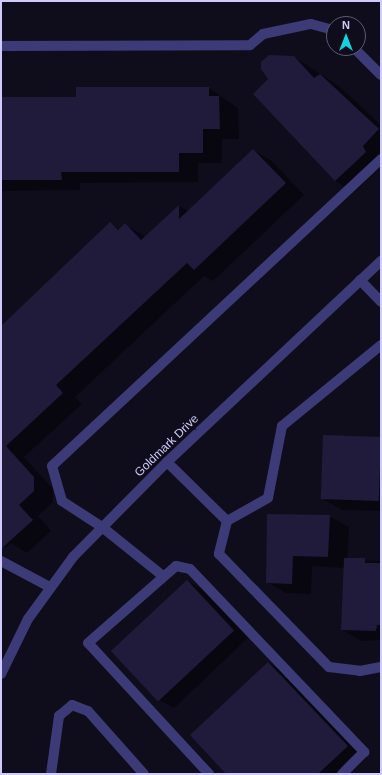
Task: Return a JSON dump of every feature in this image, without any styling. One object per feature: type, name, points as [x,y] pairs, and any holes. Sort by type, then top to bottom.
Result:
[{"type":"street","points":[[1,46],[250,45],[263,34],[311,24],[326,28]]},
{"type":"street","points":[[362,56],[381,75]]},
{"type":"street","points":[[163,576],[102,527],[62,501],[52,466],[381,159]]},
{"type":"street","name":"Goldmark Drive","points":[[1,674],[28,620],[50,587],[102,527],[167,462],[381,261]]},
{"type":"street","points":[[360,280],[381,302]]},
{"type":"street","points":[[381,345],[282,426],[268,498],[226,521],[219,554],[329,667],[360,671],[381,667]]},
{"type":"street","points":[[167,462],[226,521]]},
{"type":"street","points":[[1,561],[50,587]]},
{"type":"street","points":[[210,774],[88,643],[176,566],[190,569],[364,752],[342,774]]},
{"type":"street","points":[[51,774],[59,716],[72,705],[88,711],[144,774]]},
{"type":"building","points":[[269,55],[294,56],[314,78],[320,74],[379,129],[363,146],[366,152],[335,181],[253,94],[268,79],[261,69],[261,62]]},
{"type":"building","points":[[76,87],[209,87],[209,96],[219,96],[220,129],[203,129],[203,153],[179,153],[179,172],[61,172],[62,180],[1,180],[1,97],[76,97]]},
{"type":"building","points":[[253,149],[286,183],[194,270],[187,263],[56,385],[63,393],[6,446],[34,477],[34,491],[19,505],[33,520],[1,549],[1,326],[110,222],[118,230],[125,223],[141,240],[179,205],[179,219]]},
{"type":"building","points":[[323,435],[381,437],[379,501],[321,499]]},
{"type":"building","points":[[267,514],[330,515],[328,557],[293,556],[292,584],[266,583]]},
{"type":"building","points":[[344,558],[365,558],[365,563],[381,563],[381,625],[377,625],[376,631],[341,630]]},
{"type":"building","points":[[187,580],[234,630],[158,701],[111,651]]},
{"type":"building","points":[[268,662],[348,746],[318,774],[226,774],[190,735]]}]
